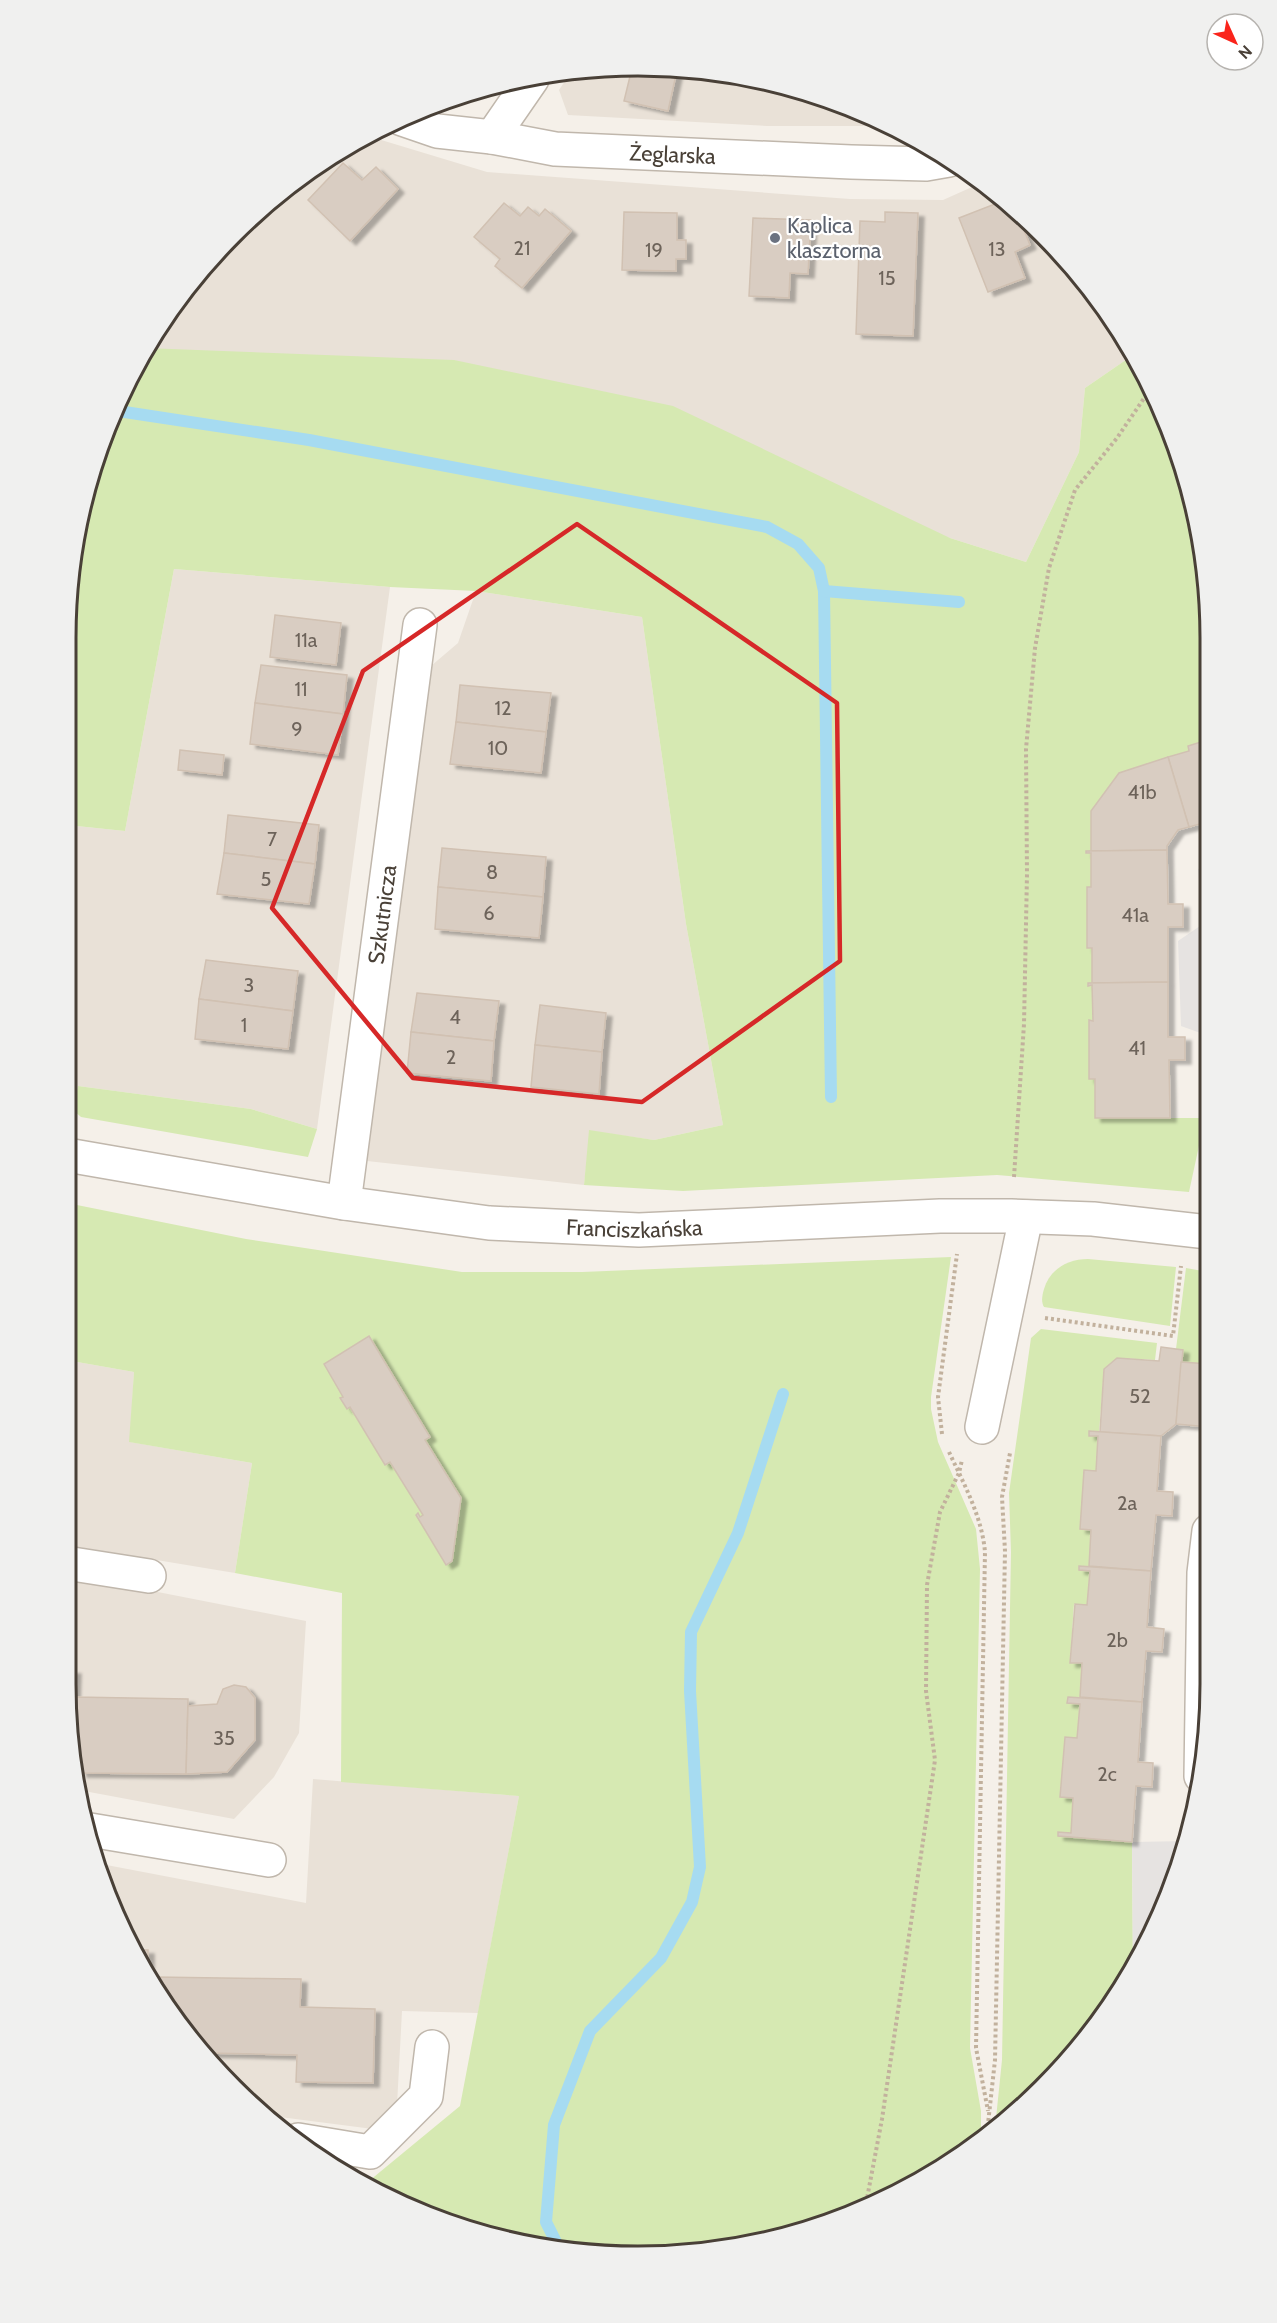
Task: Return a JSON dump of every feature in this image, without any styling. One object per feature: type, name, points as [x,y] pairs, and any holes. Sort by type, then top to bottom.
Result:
[{"type":"street","points":[[492,137],[526,88]]},
{"type":"street","name":"Żeglarska","points":[[414,123],[437,131],[492,137],[555,149],[851,162],[926,164],[937,162]]},
{"type":"street","name":"Szkutnicza","points":[[344,1203],[420,625]]},
{"type":"street","name":"Franciszkańska","points":[[76,1157],[344,1203],[489,1223],[639,1230],[961,1216],[1093,1219],[1200,1231]]},
{"type":"street","points":[[982,1427],[1018,1217]]},
{"type":"street","points":[[76,1565],[148,1576]]},
{"type":"street","points":[[96,1831],[268,1860]]},
{"type":"street","points":[[313,2143],[370,2152],[426,2096],[432,2047]]},
{"type":"path","points":[[1018,1217],[1027,874],[1026,749],[1035,648],[1049,568],[1076,490],[1117,438],[1146,396]]},
{"type":"path","points":[[944,1440],[940,1425],[938,1397],[961,1216]]},
{"type":"path","points":[[1042,1318],[1173,1336],[1182,1259]]},
{"type":"path","points":[[867,2198],[882,2119],[935,1760],[926,1691],[927,1585],[940,1512],[959,1473],[961,1463],[982,1427]]},
{"type":"path","points":[[948,1449],[984,1536],[986,1568],[976,2048],[989,2117]]},
{"type":"path","points":[[988,2124],[995,2060],[1005,1551],[1002,1497],[1010,1450]]},
{"type":"highlighted area","points":[[577,524],[837,703],[840,961],[642,1102],[413,1078],[272,908],[363,671]]},
{"type":"shaded area","points":[[638,76],[712,81],[748,87],[819,106],[869,126],[767,126],[568,115],[559,90],[565,81],[602,78]]},
{"type":"shaded area","points":[[380,140],[487,172],[850,199],[943,200],[973,187],[1009,216],[1061,268],[1106,326],[1126,360],[1085,388],[1079,452],[1026,562],[950,538],[156,351],[193,296],[241,241],[268,216],[326,171]]},
{"type":"shaded area","points":[[174,569],[390,587],[317,1129],[251,1109],[78,1086],[76,1096],[76,826],[125,831]]},
{"type":"shaded area","points":[[476,591],[642,617],[686,924],[723,1125],[654,1140],[590,1131],[584,1185],[367,1161],[431,666],[458,643]]},
{"type":"shaded area","points":[[1200,868],[1200,891],[1198,869]]},
{"type":"shaded area","points":[[1200,926],[1200,1033],[1181,1026],[1178,941]]},
{"type":"shaded area","points":[[76,1362],[134,1372],[130,1442],[252,1463],[235,1573],[76,1547]]},
{"type":"shaded area","points":[[76,1576],[306,1621],[299,1733],[274,1777],[234,1819],[87,1791],[81,1758],[76,1684]]},
{"type":"shaded area","points":[[313,1779],[519,1796],[478,2013],[402,2011],[397,2105],[373,2129],[280,2117],[241,2082],[216,2055],[171,1997],[134,1933],[106,1865],[306,1903]]},
{"type":"shaded area","points":[[1178,1841],[1158,1900],[1133,1952],[1132,1842]]},
{"type":"green space","points":[[157,348],[454,360],[673,406],[950,538],[1026,562],[1079,452],[1085,388],[1126,360],[1158,423],[1171,458],[1190,529],[1199,602],[1200,742],[1188,746],[1189,751],[1119,773],[1091,811],[1091,851],[1086,852],[1091,853],[1091,887],[1087,887],[1087,948],[1092,948],[1092,983],[1088,985],[1092,985],[1093,1021],[1089,1021],[1089,1079],[1095,1079],[1095,1118],[1200,1118],[1200,1141],[1189,1192],[997,1175],[683,1191],[584,1185],[589,1130],[654,1140],[723,1125],[686,924],[642,617],[476,591],[390,587],[174,569],[125,831],[76,826],[78,602],[87,529],[106,458],[134,390]]},
{"type":"green space","points":[[78,1086],[251,1109],[317,1129],[308,1157],[81,1117],[76,1113]]},
{"type":"green space","points":[[76,1205],[246,1239],[462,1272],[582,1272],[951,1257],[931,1409],[938,1442],[976,1529],[980,1569],[970,2048],[981,2111],[981,2130],[920,2171],[854,2204],[819,2217],[748,2236],[675,2245],[602,2245],[529,2236],[458,2217],[423,2204],[372,2179],[460,2106],[519,1796],[341,1782],[342,1593],[235,1573],[252,1463],[129,1442],[134,1372],[76,1362]]},
{"type":"green space","points":[[1088,1259],[1176,1267],[1170,1326],[1044,1307],[1042,1299],[1044,1289],[1055,1271],[1067,1263]]},
{"type":"green space","points":[[1186,1268],[1200,1271],[1200,1363],[1181,1362],[1176,1349]]},
{"type":"green space","points":[[1041,1329],[1157,1343],[1155,1360],[1117,1358],[1104,1369],[1096,1471],[1080,1529],[1091,1530],[1089,1566],[1079,1566],[1079,1569],[1090,1571],[1087,1605],[1074,1604],[1070,1662],[1082,1663],[1080,1697],[1068,1697],[1067,1702],[1080,1704],[1077,1738],[1065,1738],[1060,1796],[1073,1798],[1071,1833],[1058,1833],[1058,1836],[1132,1842],[1133,1952],[1106,1997],[1061,2055],[1051,2062],[1051,2066],[1036,2082],[996,2118],[1002,2060],[1011,1552],[1009,1493],[1031,1338]]},
{"type":"building","points":[[630,76],[675,78],[668,111],[624,101]]},
{"type":"building","points":[[343,163],[362,180],[376,167],[398,189],[350,241],[308,200]]},
{"type":"building","points":[[504,203],[520,216],[528,207],[539,216],[545,209],[571,231],[522,288],[495,266],[500,259],[474,237]]},
{"type":"building","points":[[995,204],[1009,216],[1024,230],[1030,245],[1015,252],[1025,278],[988,292],[959,218]]},
{"type":"building","points":[[624,212],[677,213],[677,240],[686,240],[686,259],[676,259],[676,271],[622,270]]},
{"type":"building","points":[[885,212],[918,213],[913,336],[856,334],[860,221],[885,222]]},
{"type":"building","points":[[753,218],[811,220],[808,274],[790,273],[789,298],[749,296]]},
{"type":"building","points":[[275,615],[341,623],[336,665],[270,657]]},
{"type":"building","points":[[261,665],[347,675],[343,714],[255,703]]},
{"type":"building","points":[[460,685],[551,693],[546,732],[456,722]]},
{"type":"building","points":[[255,703],[343,714],[338,755],[250,744]]},
{"type":"building","points":[[456,722],[546,732],[541,773],[450,764]]},
{"type":"building","points":[[1200,742],[1200,824],[1189,827],[1168,757],[1189,751],[1188,746]]},
{"type":"building","points":[[180,750],[224,755],[222,775],[178,770]]},
{"type":"building","points":[[1168,757],[1189,827],[1178,830],[1167,846],[1167,850],[1091,851],[1091,811],[1119,773]]},
{"type":"building","points":[[228,815],[319,825],[315,864],[224,853]]},
{"type":"building","points":[[442,848],[546,857],[543,897],[438,887]]},
{"type":"building","points":[[1167,850],[1168,904],[1183,904],[1183,927],[1168,927],[1168,982],[1092,983],[1092,948],[1087,948],[1087,887],[1091,887],[1091,853],[1086,853],[1086,851]]},
{"type":"building","points":[[224,853],[315,864],[309,904],[217,894]]},
{"type":"building","points":[[438,887],[543,897],[539,938],[435,929]]},
{"type":"building","points":[[206,960],[298,971],[293,1011],[199,999]]},
{"type":"building","points":[[1168,982],[1168,1037],[1185,1037],[1185,1060],[1169,1060],[1170,1118],[1095,1118],[1095,1079],[1089,1079],[1089,1020],[1093,1021],[1092,985],[1088,986],[1088,983]]},
{"type":"building","points":[[417,993],[499,1001],[494,1041],[411,1032]]},
{"type":"building","points":[[199,999],[293,1011],[288,1049],[195,1039]]},
{"type":"building","points":[[540,1005],[606,1013],[602,1052],[535,1045]]},
{"type":"building","points":[[411,1032],[494,1041],[491,1081],[407,1073]]},
{"type":"building","points":[[535,1045],[602,1052],[599,1094],[531,1087]]},
{"type":"building","points":[[369,1336],[430,1437],[425,1440],[461,1498],[452,1561],[446,1565],[416,1515],[418,1513],[420,1517],[423,1515],[390,1462],[385,1465],[350,1407],[347,1409],[340,1398],[343,1397],[324,1364]]},
{"type":"building","points":[[1161,1347],[1183,1350],[1176,1424],[1161,1436],[1100,1432],[1104,1369],[1117,1358],[1159,1361]]},
{"type":"building","points":[[1181,1362],[1200,1363],[1200,1426],[1176,1424]]},
{"type":"building","points":[[1089,1431],[1161,1436],[1157,1491],[1173,1492],[1172,1516],[1156,1515],[1151,1571],[1089,1566],[1091,1530],[1080,1529],[1084,1470],[1096,1471],[1098,1436],[1089,1436]]},
{"type":"building","points":[[1079,1566],[1151,1571],[1147,1627],[1164,1629],[1162,1652],[1146,1651],[1142,1702],[1080,1697],[1082,1663],[1070,1663],[1075,1604],[1087,1605],[1090,1571],[1079,1570]]},
{"type":"building","points":[[234,1685],[246,1687],[255,1698],[255,1740],[227,1772],[186,1774],[188,1706],[217,1704],[223,1689]]},
{"type":"building","points":[[77,1697],[188,1699],[186,1774],[84,1773]]},
{"type":"building","points":[[1068,1697],[1142,1702],[1138,1762],[1153,1763],[1152,1787],[1136,1786],[1132,1842],[1058,1836],[1058,1832],[1071,1833],[1073,1798],[1060,1797],[1065,1737],[1077,1738],[1080,1704],[1067,1703]]},
{"type":"building","points":[[159,1977],[301,1979],[300,2007],[375,2009],[373,2083],[296,2082],[297,2055],[215,2053],[171,1997]]},
{"type":"waterway","points":[[124,412],[309,440],[767,527],[798,544],[819,568],[824,591],[831,1097]]},
{"type":"waterway","points":[[824,591],[959,602]]},
{"type":"waterway","points":[[555,2240],[546,2222],[554,2125],[590,2031],[661,1958],[692,1902],[700,1867],[690,1691],[691,1632],[738,1533],[783,1394]]},
{"type":"place","name":"Kaplica klasztorna","points":[[775,238]]}]
